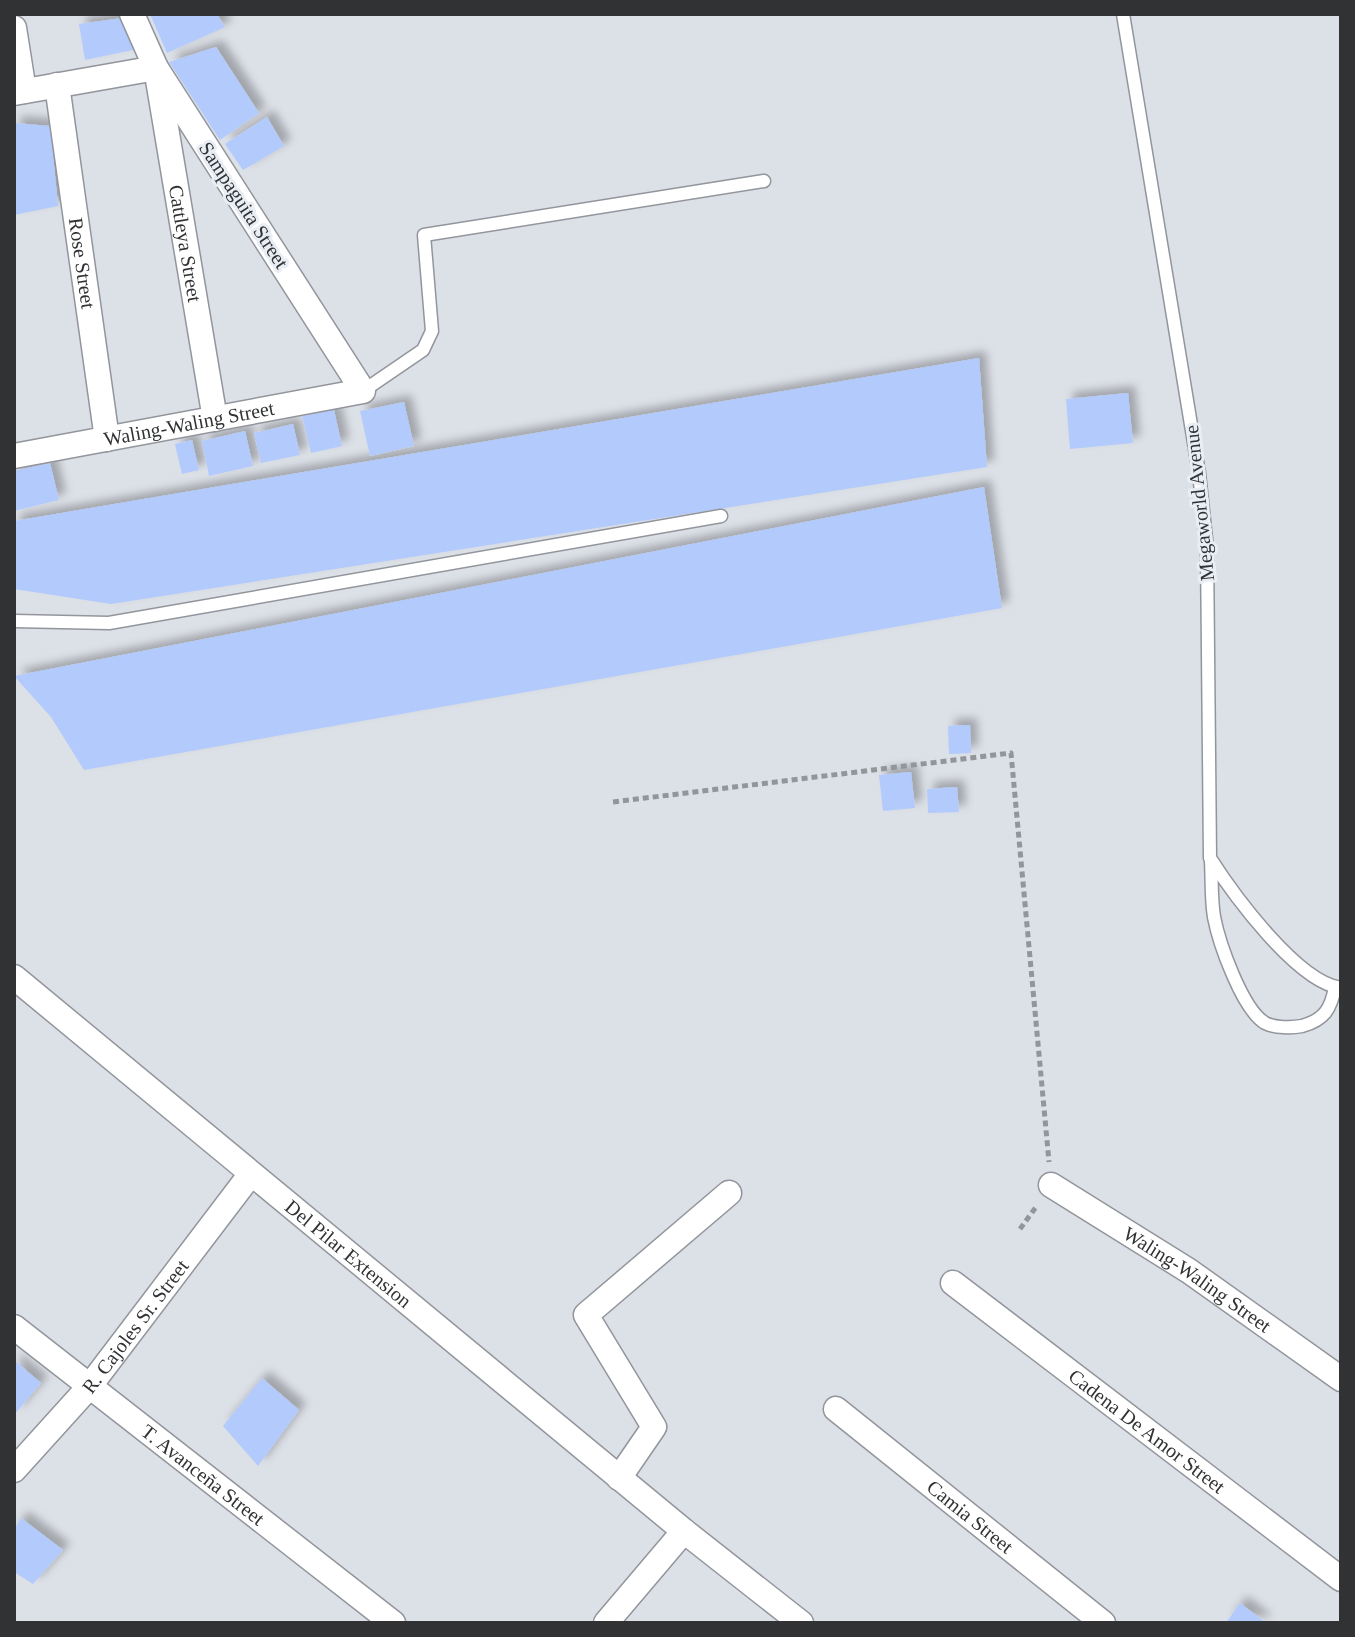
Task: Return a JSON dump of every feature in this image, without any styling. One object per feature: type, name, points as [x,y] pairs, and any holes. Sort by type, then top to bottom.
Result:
[{"type":"street","name":"Sampaguita Street","points":[[132,14],[156,68],[363,391]]},
{"type":"street","points":[[14,28],[19,92],[156,68]]},
{"type":"street","name":"Cattleya Street","points":[[156,68],[215,419]]},
{"type":"street","name":"Rose Street","points":[[57,85],[107,439]]},
{"type":"street","name":"Waling-Waling Street","points":[[14,456],[363,391]]},
{"type":"street","name":"Del Pilar Extension","points":[[14,977],[619,1478],[801,1623]]},
{"type":"street","name":"R. Cajoles Sr. Street","points":[[14,1470],[89,1387],[250,1175]]},
{"type":"street","name":"Waling-Waling Street","points":[[1051,1185],[1189,1271],[1341,1379]]},
{"type":"street","points":[[619,1478],[654,1427],[586,1315],[729,1193]]},
{"type":"street","name":"Cadena De Amor Street","points":[[953,1283],[1341,1579]]},
{"type":"street","name":"T. Avanceña Street","points":[[14,1327],[393,1623]]},
{"type":"street","name":"Camia Street","points":[[836,1409],[1103,1623]]},
{"type":"street","points":[[606,1623],[684,1531]]},
{"type":"lane","name":"Megaworld Avenue","points":[[1123,14],[1196,457],[1207,548],[1210,858],[1214,917],[1227,959],[1244,997],[1265,1023],[1291,1028],[1317,1022],[1331,1007],[1338,988]]},
{"type":"lane","points":[[363,391],[423,350],[432,331],[424,235],[764,181]]},
{"type":"lane","points":[[14,621],[109,623],[721,516]]},
{"type":"lane","points":[[1210,858],[1235,897],[1264,932],[1298,963],[1338,988]]},
{"type":"path","points":[[613,802],[1011,753],[1051,1185]]},
{"type":"building","points":[[150,14],[217,14],[225,27],[167,53]]},
{"type":"building","points":[[130,17],[137,49],[85,60],[79,24]]},
{"type":"building","points":[[216,47],[259,113],[220,140],[169,62]]},
{"type":"building","points":[[267,117],[284,146],[243,170],[225,144]]},
{"type":"building","points":[[14,123],[50,126],[58,206],[14,215]]},
{"type":"building","points":[[979,358],[987,467],[111,604],[14,589],[14,521]]},
{"type":"building","points":[[1128,393],[1133,443],[1070,449],[1066,399]]},
{"type":"building","points":[[404,402],[414,446],[370,456],[360,411]]},
{"type":"building","points":[[334,410],[342,446],[311,453],[302,416]]},
{"type":"building","points":[[293,424],[300,455],[261,463],[254,433]]},
{"type":"building","points":[[245,431],[253,466],[209,476],[202,441]]},
{"type":"building","points":[[192,440],[199,470],[182,474],[175,444]]},
{"type":"building","points":[[50,463],[59,500],[14,511],[14,471]]},
{"type":"building","points":[[984,487],[1002,608],[84,770],[51,717],[14,676]]},
{"type":"building","points":[[970,725],[971,753],[949,754],[948,726]]},
{"type":"building","points":[[911,772],[915,808],[883,811],[879,775]]},
{"type":"building","points":[[957,787],[959,812],[928,813],[927,789]]},
{"type":"building","points":[[14,1360],[41,1383],[14,1415]]},
{"type":"building","points":[[262,1378],[299,1410],[258,1466],[223,1426]]},
{"type":"building","points":[[21,1518],[63,1550],[33,1584],[14,1572],[14,1530]]},
{"type":"building","points":[[1240,1603],[1266,1623],[1226,1623]]}]
